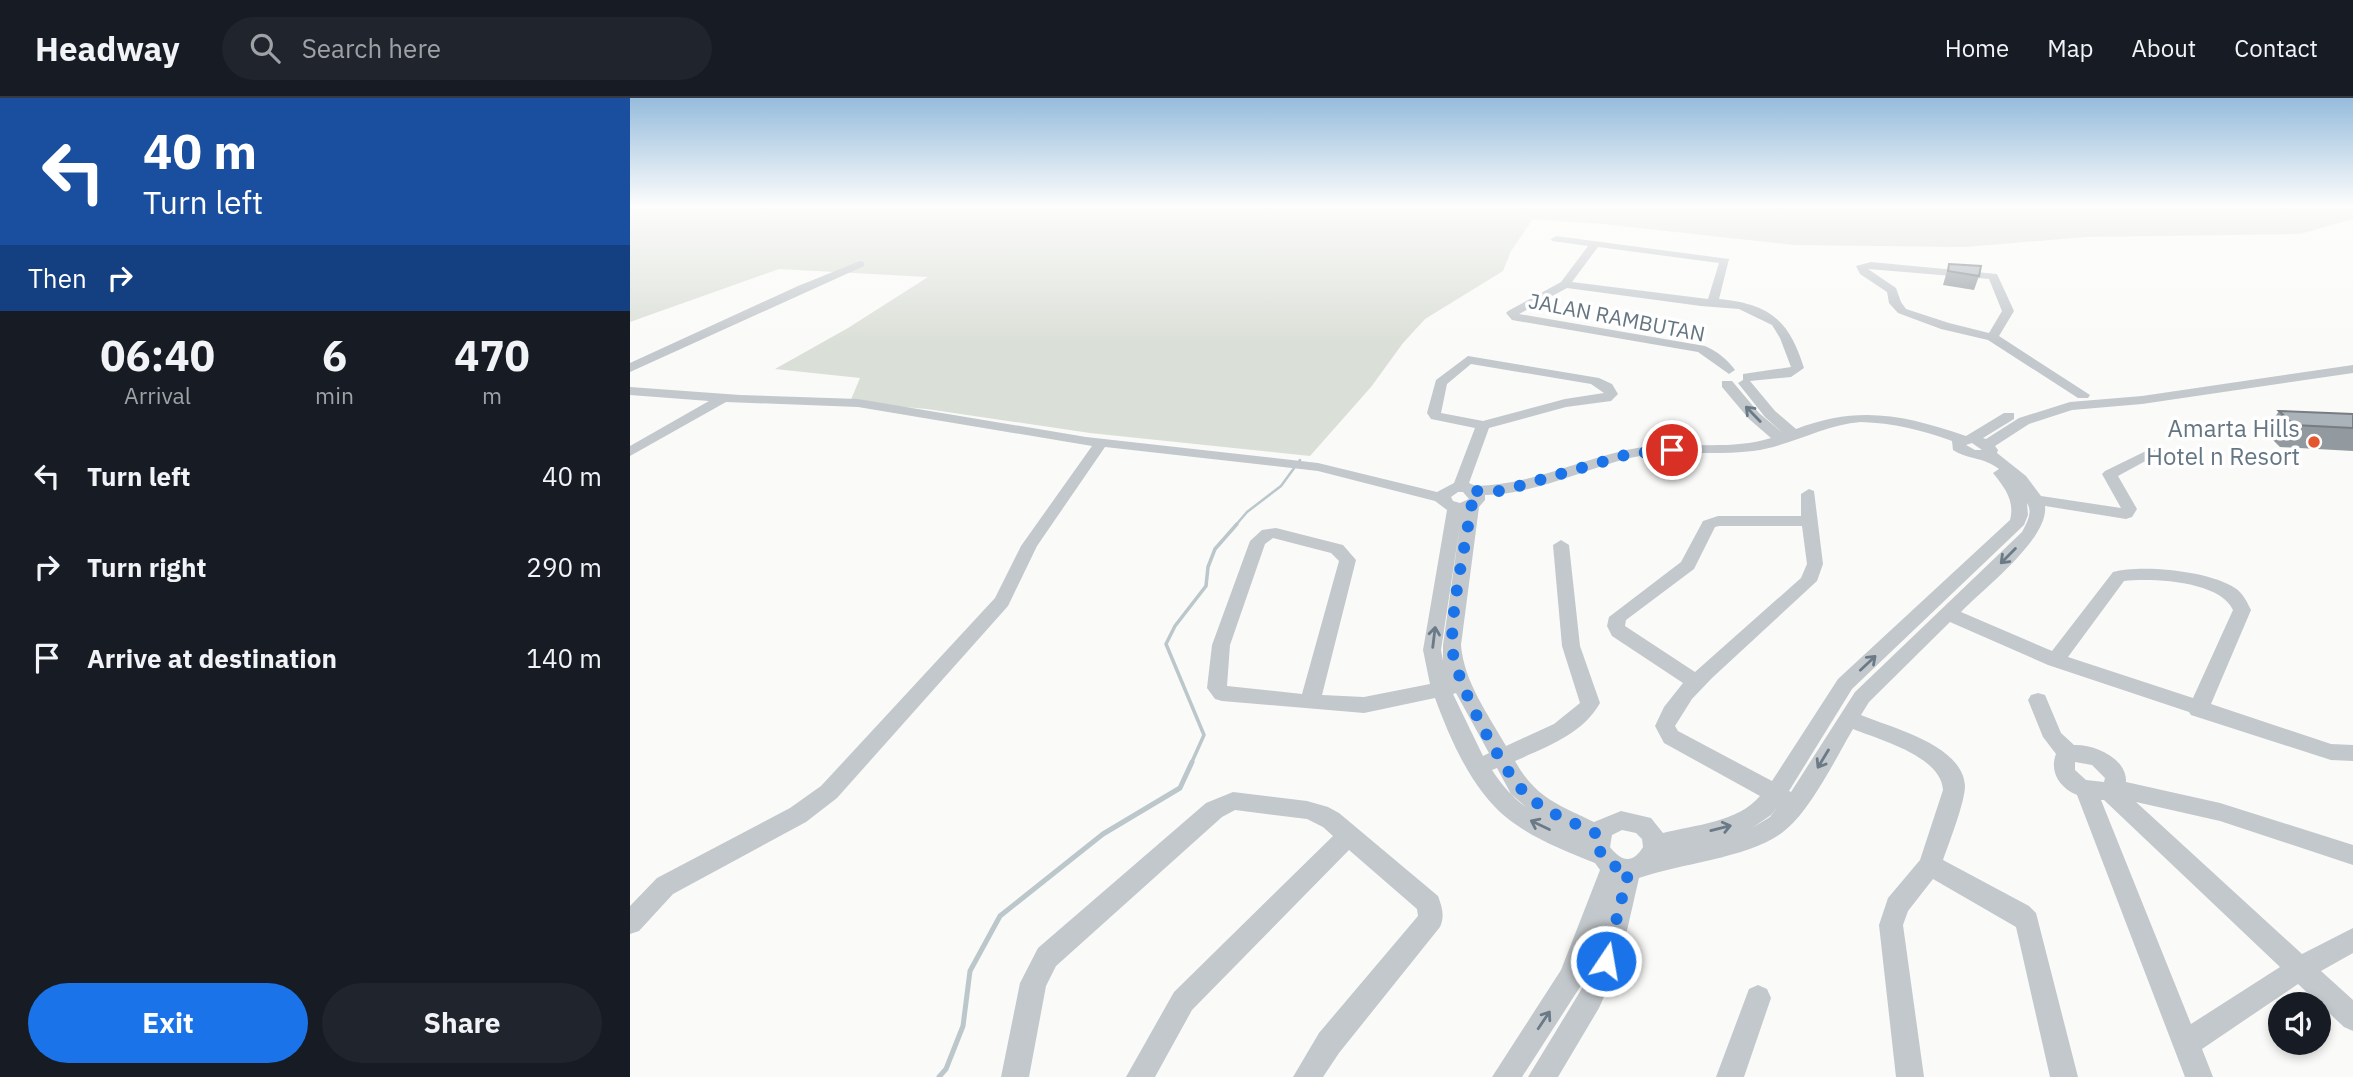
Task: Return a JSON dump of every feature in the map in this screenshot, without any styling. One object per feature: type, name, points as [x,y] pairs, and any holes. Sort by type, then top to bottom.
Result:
[{"type":"street","points":[[1588,253],[1566,284],[1701,303],[1713,301],[1747,308],[1779,325],[1798,368],[1791,373],[1746,380]]},
{"type":"street","points":[[1661,253],[1725,261],[1713,301]]},
{"type":"street","points":[[630,368],[684,345],[759,306],[860,264]]},
{"type":"street","points":[[1992,337],[2004,321],[2007,305],[1996,279],[1982,274],[1871,265],[1861,269],[1892,290],[1895,303],[1902,311],[1945,327],[1992,337],[2083,395]]},
{"type":"street","name":"JALAN RAMBUTAN","points":[[1566,284],[1515,311],[1513,316],[1528,321],[1701,349],[1715,356],[1728,377]]},
{"type":"street","points":[[1468,360],[1594,381],[1611,391],[1610,397],[1565,403],[1483,425],[1434,415],[1441,383],[1468,360]]},
{"type":"street","points":[[1461,497],[1502,491],[1638,452],[1752,447],[1840,424],[1908,429],[1964,442],[2017,418],[2040,402],[2083,395],[2155,397],[2353,369]]},
{"type":"street","points":[[1742,373],[1788,438],[1754,416],[1728,377],[1742,373]]},
{"type":"street","points":[[630,391],[872,405],[1096,442],[1314,467],[1461,497],[1505,500],[1643,460],[1769,453],[1840,424]]},
{"type":"street","points":[[1986,452],[2017,418],[2079,404],[2135,397]]},
{"type":"street","points":[[630,452],[722,398]]},
{"type":"street","points":[[1483,425],[1461,497],[1432,650],[1433,669],[1440,690],[1496,796],[1517,814],[1624,856],[1761,835],[1778,824],[1796,805],[1848,718],[1872,686],[1950,614],[1979,572]]},
{"type":"street","points":[[630,923],[664,886],[798,815],[830,792],[1002,602],[1029,546],[1096,442]]},
{"type":"street","points":[[1461,497],[1452,645],[1453,663],[1461,684],[1519,788],[1539,806],[1624,856],[1741,823],[1763,808],[1775,794],[1845,684],[2034,528],[2038,520],[2026,498],[2025,484],[1986,452],[1963,452],[1964,442]]},
{"type":"street","points":[[2026,498],[2126,514],[2129,509],[2110,474],[2153,453]]},
{"type":"street","points":[[1796,805],[1671,737],[1665,726],[1668,714],[1696,682],[1808,581],[1815,564],[1809,521],[1810,495]]},
{"type":"street","points":[[1696,682],[1619,631],[1616,626],[1618,617],[1688,565],[1709,524],[1718,521],[1809,521]]},
{"type":"street","points":[[1310,702],[1348,560],[1338,548],[1276,533],[1268,534],[1258,541],[1221,645],[1217,688],[1222,694],[1310,702],[1364,705],[1461,684]]},
{"type":"street","points":[[1480,767],[1560,730],[1588,709],[1590,703],[1571,646],[1561,545]]},
{"type":"street","points":[[2055,660],[2119,576],[2216,585],[2229,592],[2242,610],[2198,710]]},
{"type":"street","points":[[1950,614],[2055,660],[2198,710],[2331,752],[2353,753]]},
{"type":"street","points":[[2038,700],[2053,737],[2069,754]]},
{"type":"street","points":[[1848,718],[1936,758],[1949,770],[1954,780],[1954,790],[1930,865],[1897,906],[1891,925],[1910,1077]]},
{"type":"street","points":[[2103,790],[2116,778],[2108,765],[2084,753],[2069,754],[2062,762],[2066,774],[2103,790],[2231,815],[2353,855]]},
{"type":"street","points":[[2103,790],[2353,1018]]},
{"type":"street","points":[[2103,790],[2199,1077]]},
{"type":"street","points":[[1014,1077],[1033,983],[1047,957],[1214,810],[1233,801],[1307,810],[1331,820],[1429,904],[1431,919],[1329,1043],[1307,1077]]},
{"type":"street","points":[[1140,1077],[1183,1001],[1349,835]]},
{"type":"street","points":[[1506,1077],[1571,978],[1624,856]]},
{"type":"street","points":[[1542,1077],[1590,999],[1606,961],[1624,856]]},
{"type":"street","points":[[1930,865],[2020,914],[2027,922],[2064,1077]]},
{"type":"street","points":[[2186,1043],[2299,969],[2353,940]]},
{"type":"street","points":[[1730,1077],[1758,998]]},
{"type":"shaded area","points":[[630,253],[1510,253],[1503,271],[1425,319],[1403,343],[1371,387],[1310,456],[1090,433],[927,409],[850,402],[860,378],[775,369],[848,328],[928,277],[779,269],[630,322]]},
{"type":"building","points":[[1949,264],[1981,266],[1979,276],[1948,271]]},
{"type":"building","points":[[2279,411],[2353,414],[2353,428],[2294,425]]},
{"type":"waterway","points":[[1235,526],[1247,512],[1281,486],[1300,460]]},
{"type":"waterway","points":[[1191,764],[1204,735],[1166,644],[1175,626],[1206,586],[1208,567],[1215,549],[1237,524]]},
{"type":"waterway","points":[[939,1077],[946,1069],[963,1026],[970,971],[1000,916],[1103,834],[1180,788],[1192,762]]},
{"type":"place","name":"Amarta Hills Hotel n Resort","points":[[2314,442]]},
{"type":"route","points":[[1606,961],[1629,870],[1620,869],[1606,861],[1598,849],[1599,835],[1539,806],[1511,777],[1461,684],[1453,663],[1454,624],[1471,506],[1478,500],[1474,491],[1502,491],[1629,454],[1672,450]]}]
